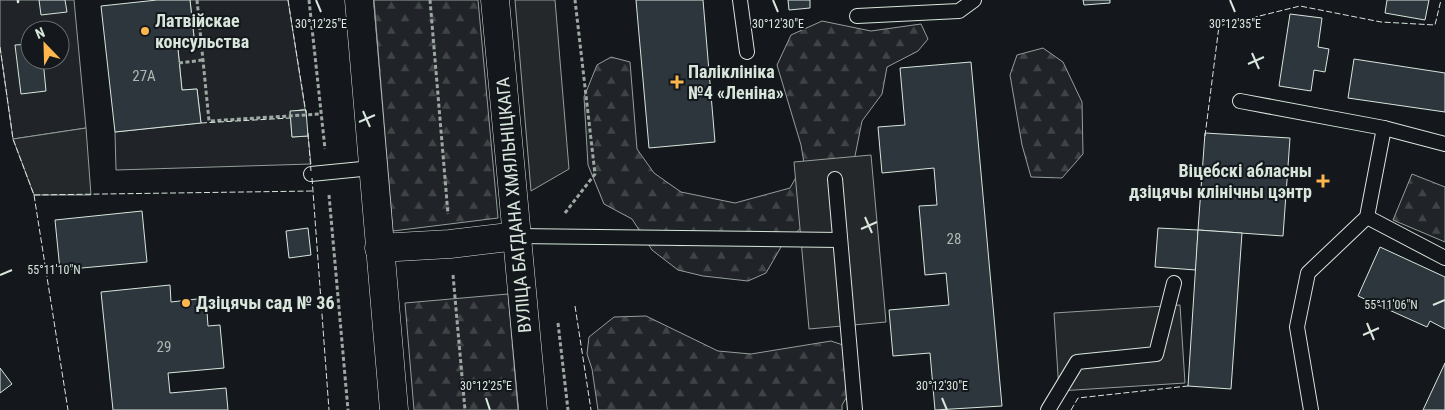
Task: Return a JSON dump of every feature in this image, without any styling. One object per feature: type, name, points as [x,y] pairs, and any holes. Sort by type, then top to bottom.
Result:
[{"type":"street","points":[[359,0],[394,410]]},
{"type":"street","name":"ВУЛІЦА БАГДАНА ХМЯЛЬНІЦКАГА","points":[[495,0],[533,410]]},
{"type":"street","points":[[379,248],[450,244],[517,236]]},
{"type":"lane","points":[[740,0],[747,52]]},
{"type":"lane","points":[[857,16],[960,10],[974,0]]},
{"type":"lane","points":[[1240,101],[1384,128],[1445,144]]},
{"type":"lane","points":[[1311,410],[1297,327],[1308,273],[1367,217],[1384,128]]},
{"type":"lane","points":[[312,174],[372,168]]},
{"type":"lane","points":[[835,180],[856,410]]},
{"type":"lane","points":[[1367,217],[1445,258]]},
{"type":"lane","points":[[517,236],[840,240]]},
{"type":"lane","points":[[1048,410],[1077,362],[1156,354],[1174,283]]},
{"type":"path","points":[[197,0],[209,121],[320,114]]},
{"type":"path","points":[[309,0],[348,410]]},
{"type":"path","points":[[430,0],[465,410]]},
{"type":"path","points":[[548,235],[595,174],[575,0]]},
{"type":"path","points":[[179,63],[203,60]]},
{"type":"path","points":[[557,313],[568,410]]},
{"type":"green space","points":[[0,0],[74,0],[86,128],[13,139],[0,47]]},
{"type":"green space","points":[[190,0],[288,0],[305,109],[290,112],[292,137],[308,136],[311,164],[116,170],[115,132],[201,123],[197,89],[182,90],[177,39],[194,37]]},
{"type":"green space","points":[[374,0],[478,0],[498,218],[393,231]]},
{"type":"green space","points":[[822,21],[871,31],[921,24],[928,39],[918,51],[887,67],[882,94],[862,121],[850,181],[781,247],[766,273],[748,281],[703,276],[678,270],[652,250],[632,219],[604,204],[588,165],[584,97],[597,65],[611,57],[630,62],[637,149],[654,173],[681,192],[735,203],[790,188],[804,163],[801,145],[777,65],[791,35]]},
{"type":"green space","points":[[1043,48],[1063,62],[1082,102],[1083,154],[1062,178],[1031,177],[1022,145],[1010,75],[1017,55]]},
{"type":"green space","points":[[1412,174],[1445,187],[1445,242],[1393,220]]},
{"type":"green space","points":[[508,294],[518,410],[414,410],[405,303]]},
{"type":"green space","points":[[646,316],[718,351],[751,354],[831,341],[846,346],[859,376],[842,405],[842,410],[598,410],[592,369],[587,354],[589,337],[614,317]]},
{"type":"shaded area","points":[[515,0],[555,0],[569,169],[531,191]]},
{"type":"shaded area","points":[[86,128],[91,195],[34,195],[13,139]]},
{"type":"shaded area","points":[[871,155],[886,322],[809,329],[794,162]]},
{"type":"shaded area","points":[[1180,305],[1185,383],[1059,391],[1054,313]]},
{"type":"building","points":[[39,0],[65,0],[67,12],[41,15]]},
{"type":"building","points":[[157,0],[190,0],[194,37],[177,39],[182,90],[197,89],[201,123],[115,132],[101,6]]},
{"type":"building","name":"Паліклініка №4 «Леніна»","points":[[636,0],[703,0],[715,142],[649,148]]},
{"type":"building","points":[[788,0],[810,0],[810,8],[789,10]]},
{"type":"building","points":[[1083,0],[1110,0],[1110,3],[1084,5]]},
{"type":"building","points":[[1387,0],[1429,0],[1425,20],[1385,13]]},
{"type":"building","points":[[1290,14],[1322,18],[1318,47],[1329,49],[1325,72],[1314,70],[1311,91],[1279,86]]},
{"type":"building","points":[[15,45],[20,45],[20,70],[44,70],[46,91],[21,94]]},
{"type":"building","points":[[1354,59],[1445,73],[1445,112],[1348,98]]},
{"type":"building","points":[[971,62],[1002,406],[935,410],[930,353],[893,356],[889,310],[949,305],[946,273],[925,275],[919,206],[937,205],[934,168],[882,173],[878,127],[905,125],[900,68]]},
{"type":"building","points":[[306,110],[308,136],[292,137],[290,111]]},
{"type":"building","points":[[1205,133],[1290,138],[1283,236],[1198,230]]},
{"type":"building","points":[[142,211],[147,262],[60,270],[55,220]]},
{"type":"building","points":[[308,228],[311,255],[289,258],[286,231]]},
{"type":"building","points":[[1158,228],[1198,230],[1196,270],[1155,267]]},
{"type":"building","points":[[1198,230],[1242,233],[1231,389],[1188,386]]},
{"type":"building","points":[[1380,247],[1445,277],[1445,329],[1430,321],[1427,327],[1358,296]]},
{"type":"building","points":[[170,285],[171,302],[206,298],[208,326],[220,325],[224,368],[168,373],[170,393],[226,388],[228,410],[113,410],[101,292]]},
{"type":"building","points":[[1445,363],[1445,410],[1423,410]]},
{"type":"building","points":[[0,368],[12,384],[0,393]]},
{"type":"fence","points":[[288,0],[306,113]]},
{"type":"fence","points":[[1205,136],[1219,26],[1300,6],[1381,22],[1435,25],[1441,0]]},
{"type":"fence","points":[[0,47],[13,139],[34,195],[68,410]]},
{"type":"fence","points":[[201,123],[290,118]]},
{"type":"fence","points":[[308,133],[311,171]]},
{"type":"fence","points":[[312,178],[329,410]]},
{"type":"fence","points":[[34,195],[313,191]]},
{"type":"fence","points":[[575,306],[591,410]]},
{"type":"fence","points":[[1071,410],[1078,398],[1188,386],[1188,383]]},
{"type":"place","name":"Латвійскае консульства","points":[[145,31]]},
{"type":"place","name":"Паліклініка №4 «Леніна»","points":[[677,82]]},
{"type":"place","name":"Віцебскі абласны дзіцячы клінічны цэнтр","points":[[1323,181]]},
{"type":"place","name":"Дзіцячы сад № 36","points":[[186,303]]}]
